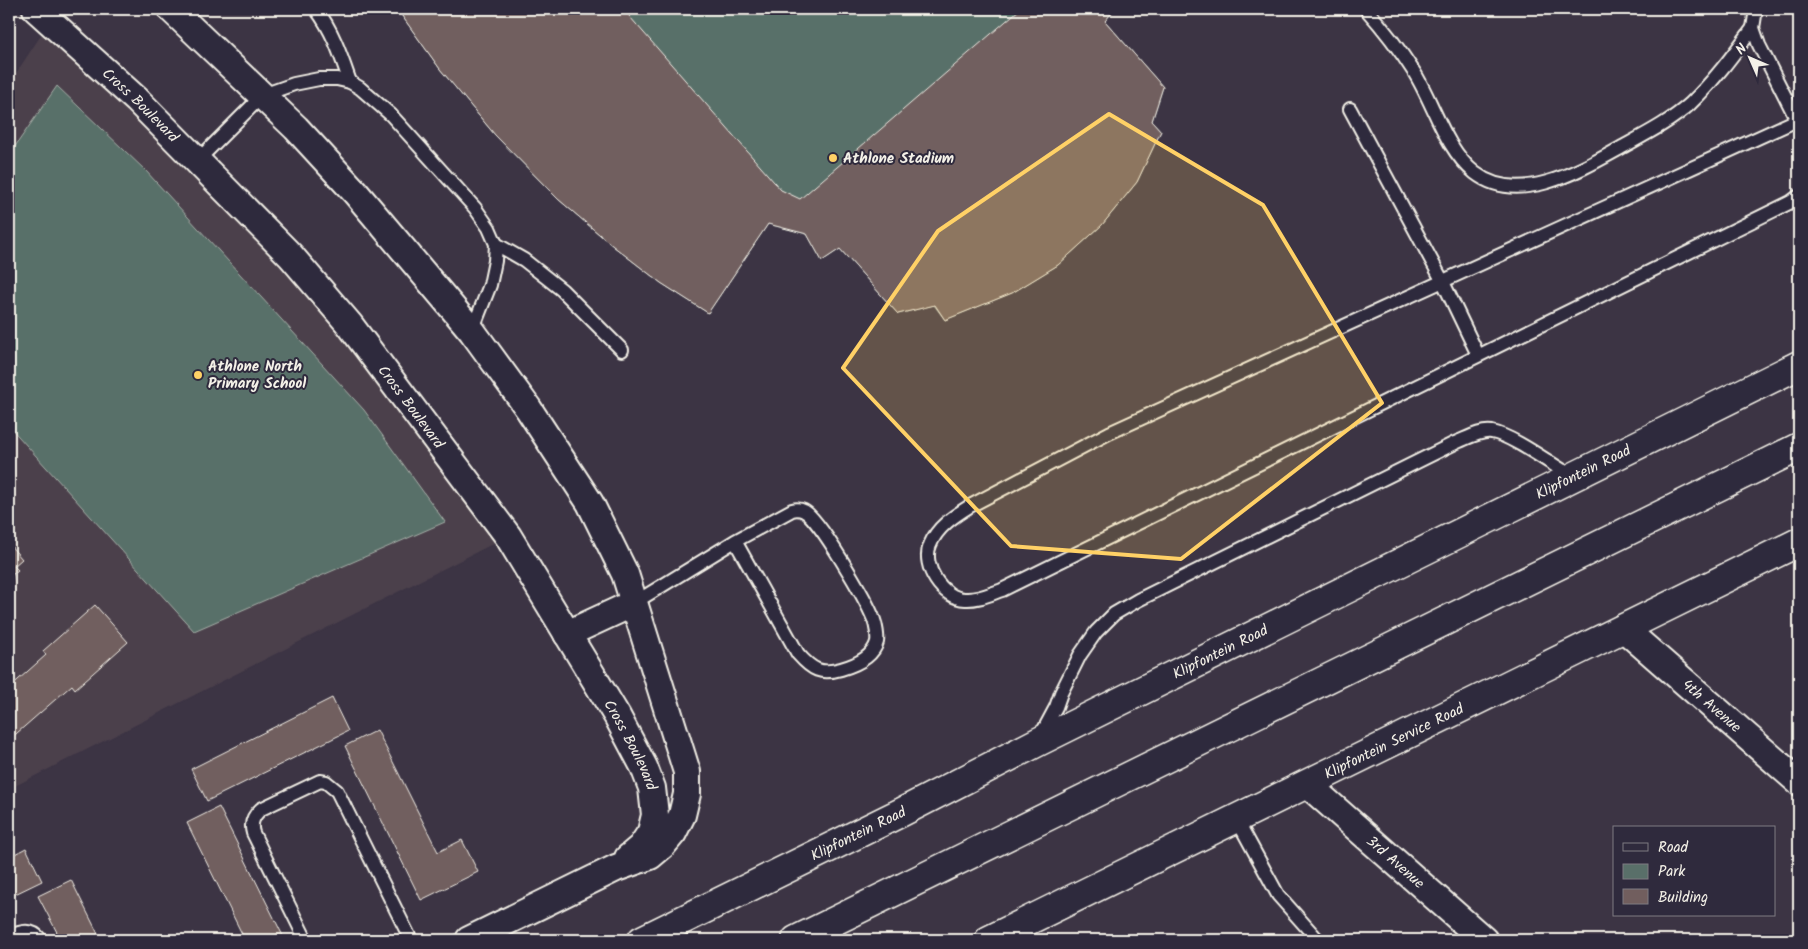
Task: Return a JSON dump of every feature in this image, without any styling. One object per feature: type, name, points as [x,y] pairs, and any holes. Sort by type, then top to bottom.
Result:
[{"type":"main road","name":"Klipfontein Road","points":[[642,940],[1799,365]]},
{"type":"main road","points":[[796,940],[1799,447]]},
{"type":"main road","name":"Klipfontein Service Road","points":[[991,940],[1799,542]]},
{"type":"street","name":"Cross Boulevard","points":[[36,9],[137,100],[292,256],[350,325],[508,536],[617,716],[644,767],[652,788],[656,815],[651,832],[641,847],[616,868]]},
{"type":"street","name":"Cross Boulevard","points":[[171,9],[296,128],[355,192],[472,332],[528,408],[590,503],[625,574],[687,772],[687,794],[682,815],[673,834],[650,856],[616,868],[468,940]]},
{"type":"street","points":[[567,634],[634,603]]},
{"type":"street","name":"4th Avenue","points":[[1623,628],[1799,782]]},
{"type":"street","name":"3rd Avenue","points":[[1307,784],[1484,940]]},
{"type":"lane","points":[[316,9],[326,23],[339,49],[350,82]]},
{"type":"lane","points":[[1366,9],[1386,30],[1415,73],[1437,118],[1459,156],[1475,173],[1506,187],[1527,186],[1557,180],[1660,126],[1689,105],[1714,79],[1753,28]]},
{"type":"lane","points":[[1756,9],[1753,28],[1759,45],[1798,122],[1109,433],[970,506],[950,519],[929,546],[928,557],[931,570],[939,585],[953,596],[964,600],[1002,590],[1791,202],[1799,196]]},
{"type":"lane","points":[[197,161],[263,95],[294,84],[319,79],[337,79],[350,82],[360,88],[391,116],[475,208],[489,228],[496,244],[495,261],[490,285],[472,332]]},
{"type":"lane","points":[[1350,109],[1443,282],[1478,355]]},
{"type":"lane","points":[[496,244],[524,260],[562,290],[622,350]]},
{"type":"lane","points":[[1038,742],[1080,655],[1096,632],[1114,614],[1264,537],[1478,434],[1492,432],[1509,438],[1574,477]]},
{"type":"lane","points":[[634,603],[735,541],[792,510],[804,511],[816,521],[828,538],[874,620],[877,641],[873,650],[864,659],[842,669],[824,672],[808,666],[798,654],[735,541]]},
{"type":"lane","points":[[306,940],[251,826],[256,813],[261,809],[320,781],[326,782],[337,791],[411,940]]},
{"type":"lane","points":[[1236,818],[1278,895],[1318,940]]},
{"type":"lane","points":[[9,937],[24,931],[37,935],[41,940]]},
{"type":"highlighted area","points":[[1109,114],[1263,205],[1382,403],[1181,559],[1011,546],[843,368],[938,231]]},
{"type":"shaded area","name":"Athlone North Primary School","points":[[51,20],[291,256],[508,536],[9,789],[9,84]]},
{"type":"green space","name":"Athlone Stadium","points":[[397,9],[1115,9],[1105,21],[1163,87],[1152,121],[1161,131],[1137,182],[1102,225],[1058,265],[1012,293],[945,320],[934,305],[898,314],[840,249],[822,261],[807,234],[768,224],[708,313],[661,283],[613,246],[558,199],[495,135],[440,69]]},
{"type":"green space","points":[[57,86],[146,171],[364,410],[445,522],[194,631],[9,426],[9,155]]},
{"type":"building","name":"Athlone Stadium","points":[[397,9],[623,9],[781,190],[800,199],[1020,9],[1115,9],[1105,21],[1163,87],[1152,121],[1161,131],[1137,182],[1102,225],[1058,265],[1012,293],[945,320],[935,305],[898,314],[840,249],[822,261],[807,234],[768,224],[708,313],[661,283],[613,246],[558,199],[495,135],[440,69]]},
{"type":"building","points":[[9,544],[22,559],[14,566],[18,570],[13,574],[9,593]]},
{"type":"building","points":[[95,605],[128,642],[75,689],[72,685],[9,740],[9,688],[46,655],[43,651]]},
{"type":"building","points":[[332,698],[348,731],[207,801],[191,769]]},
{"type":"building","points":[[377,730],[438,852],[462,840],[478,872],[421,900],[345,746]]},
{"type":"building","points":[[219,807],[285,940],[245,940],[187,823]]},
{"type":"building","points":[[26,848],[42,881],[9,897],[9,857]]},
{"type":"building","points":[[71,880],[101,940],[61,940],[38,896]]},
{"type":"place","name":"Athlone Stadium","points":[[833,158]]},
{"type":"place","name":"Athlone North Primary School","points":[[198,375]]}]
